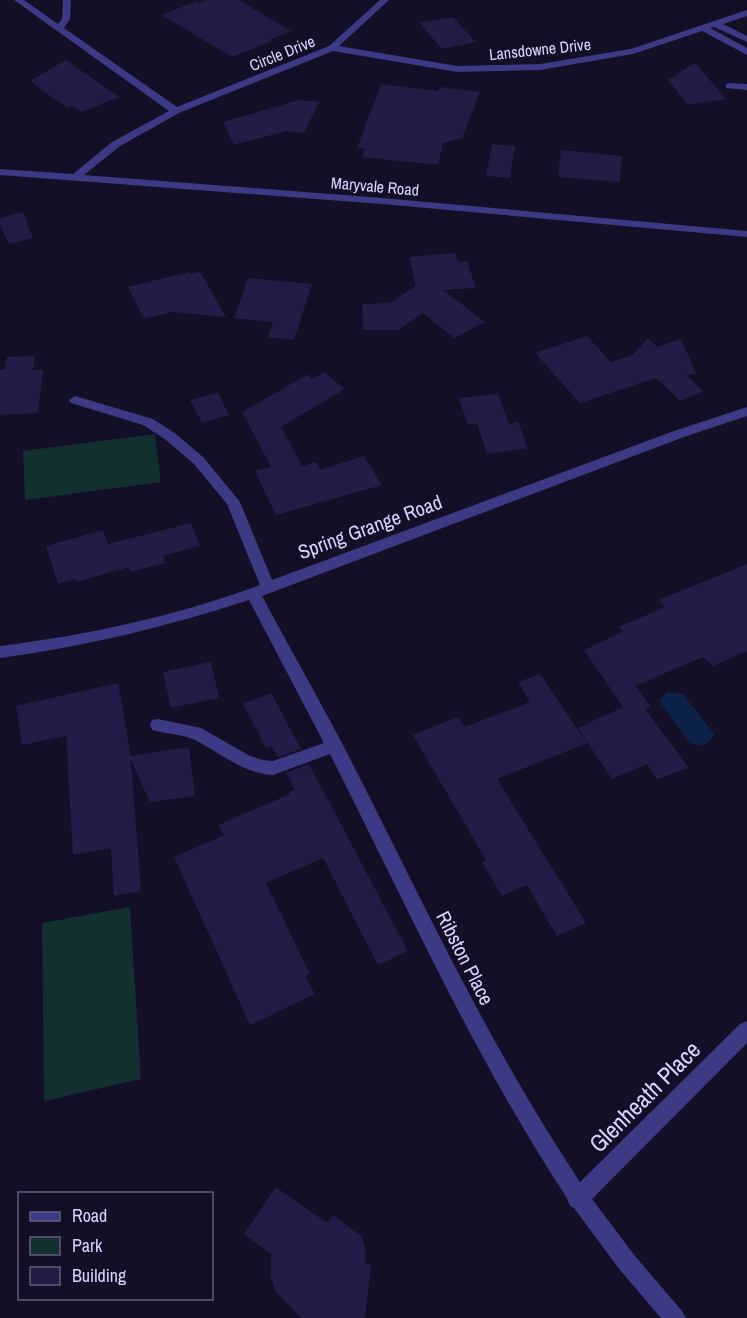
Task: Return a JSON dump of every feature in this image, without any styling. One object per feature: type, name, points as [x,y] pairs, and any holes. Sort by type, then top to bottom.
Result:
[{"type":"street","points":[[18,0],[176,111]]},
{"type":"street","points":[[60,28],[66,19],[67,0]]},
{"type":"street","points":[[369,0],[383,3]]},
{"type":"street","name":"Circle Drive","points":[[76,177],[116,144],[176,111],[332,48],[383,3]]},
{"type":"street","name":"Lansdowne Drive","points":[[332,48],[457,69],[540,67],[599,58],[660,43],[713,22],[747,13]]},
{"type":"street","points":[[713,22],[747,39]]},
{"type":"street","points":[[701,27],[747,52]]},
{"type":"street","points":[[729,86],[747,87]]},
{"type":"street","name":"Maryvale Road","points":[[0,172],[747,234]]},
{"type":"street","name":"Ribston Place","points":[[75,400],[148,422],[171,437],[199,461],[233,502],[261,590],[335,746],[499,1073],[578,1199],[644,1285],[675,1318]]},
{"type":"street","name":"Spring Grange Road","points":[[0,652],[61,644],[173,619],[261,590],[679,434],[747,411]]},
{"type":"street","points":[[158,725],[197,733],[243,760],[264,768],[273,768],[335,746]]},
{"type":"street","name":"Glenheath Place","points":[[578,1199],[747,1030]]},
{"type":"green space","points":[[155,434],[161,482],[25,500],[23,451]]},
{"type":"green space","points":[[130,907],[141,1079],[44,1101],[42,923]]},
{"type":"water","points":[[667,692],[683,694],[714,734],[710,741],[701,745],[690,743],[659,701]]},
{"type":"building","points":[[207,0],[239,0],[291,31],[232,57],[162,15],[197,1],[200,3]]},
{"type":"building","points":[[453,17],[476,42],[442,49],[420,23]]},
{"type":"building","points":[[66,60],[119,97],[81,112],[72,106],[67,108],[30,81]]},
{"type":"building","points":[[695,63],[726,99],[688,105],[668,80]]},
{"type":"building","points":[[381,84],[438,91],[440,87],[480,92],[462,138],[443,143],[438,165],[362,157],[365,149],[357,148]]},
{"type":"building","points":[[299,100],[319,102],[304,133],[286,131],[234,145],[223,122]]},
{"type":"building","points":[[492,144],[515,146],[510,178],[486,176]]},
{"type":"building","points":[[561,150],[622,156],[620,182],[558,177]]},
{"type":"building","points":[[23,212],[33,238],[9,244],[0,225],[0,218]]},
{"type":"building","points":[[455,253],[458,262],[467,261],[476,288],[443,290],[485,322],[454,338],[423,313],[398,330],[363,330],[362,304],[390,303],[416,286],[409,257]]},
{"type":"building","points":[[189,272],[190,274],[200,272],[226,317],[172,312],[144,319],[128,287]]},
{"type":"building","points":[[248,278],[312,284],[294,340],[268,337],[273,322],[234,318]]},
{"type":"building","points":[[587,336],[611,362],[633,355],[648,338],[657,347],[681,339],[696,374],[686,375],[703,391],[680,401],[656,378],[580,403],[535,353]]},
{"type":"building","points":[[35,356],[33,370],[43,370],[38,413],[0,415],[0,370],[5,369],[7,357]]},
{"type":"building","points":[[324,372],[345,389],[281,427],[302,466],[316,462],[320,470],[364,456],[382,485],[276,515],[255,471],[271,467],[242,412],[307,375],[312,379]]},
{"type":"building","points":[[218,393],[229,415],[202,423],[190,400]]},
{"type":"building","points":[[498,394],[509,424],[518,422],[528,448],[487,454],[477,424],[468,425],[459,398]]},
{"type":"building","points":[[191,523],[200,546],[163,556],[165,563],[131,572],[129,567],[77,582],[76,579],[58,584],[46,546],[103,530],[108,544]]},
{"type":"building","points":[[747,564],[747,651],[713,666],[703,657],[635,686],[651,707],[645,709],[689,768],[657,779],[647,764],[612,779],[578,728],[623,707],[584,650],[624,631],[618,627],[663,608],[659,600]]},
{"type":"building","points":[[211,662],[219,698],[171,708],[163,672]]},
{"type":"building","points":[[540,674],[587,743],[497,779],[586,923],[557,936],[527,885],[502,896],[482,862],[486,860],[413,735],[458,717],[465,727],[530,702],[518,682]]},
{"type":"building","points":[[118,683],[131,756],[189,747],[195,796],[150,802],[131,760],[141,891],[114,896],[111,848],[73,855],[66,736],[22,745],[16,706]]},
{"type":"building","points":[[271,693],[301,749],[278,757],[272,746],[266,748],[243,704]]},
{"type":"building","points":[[309,764],[408,951],[378,965],[323,858],[266,883],[310,974],[305,976],[315,994],[250,1025],[174,857],[224,835],[218,825],[290,794],[289,792],[295,790],[286,773]]},
{"type":"building","points":[[276,1187],[327,1223],[333,1215],[362,1237],[366,1253],[365,1263],[371,1265],[365,1318],[301,1318],[276,1292],[271,1278],[271,1254],[244,1234]]}]
